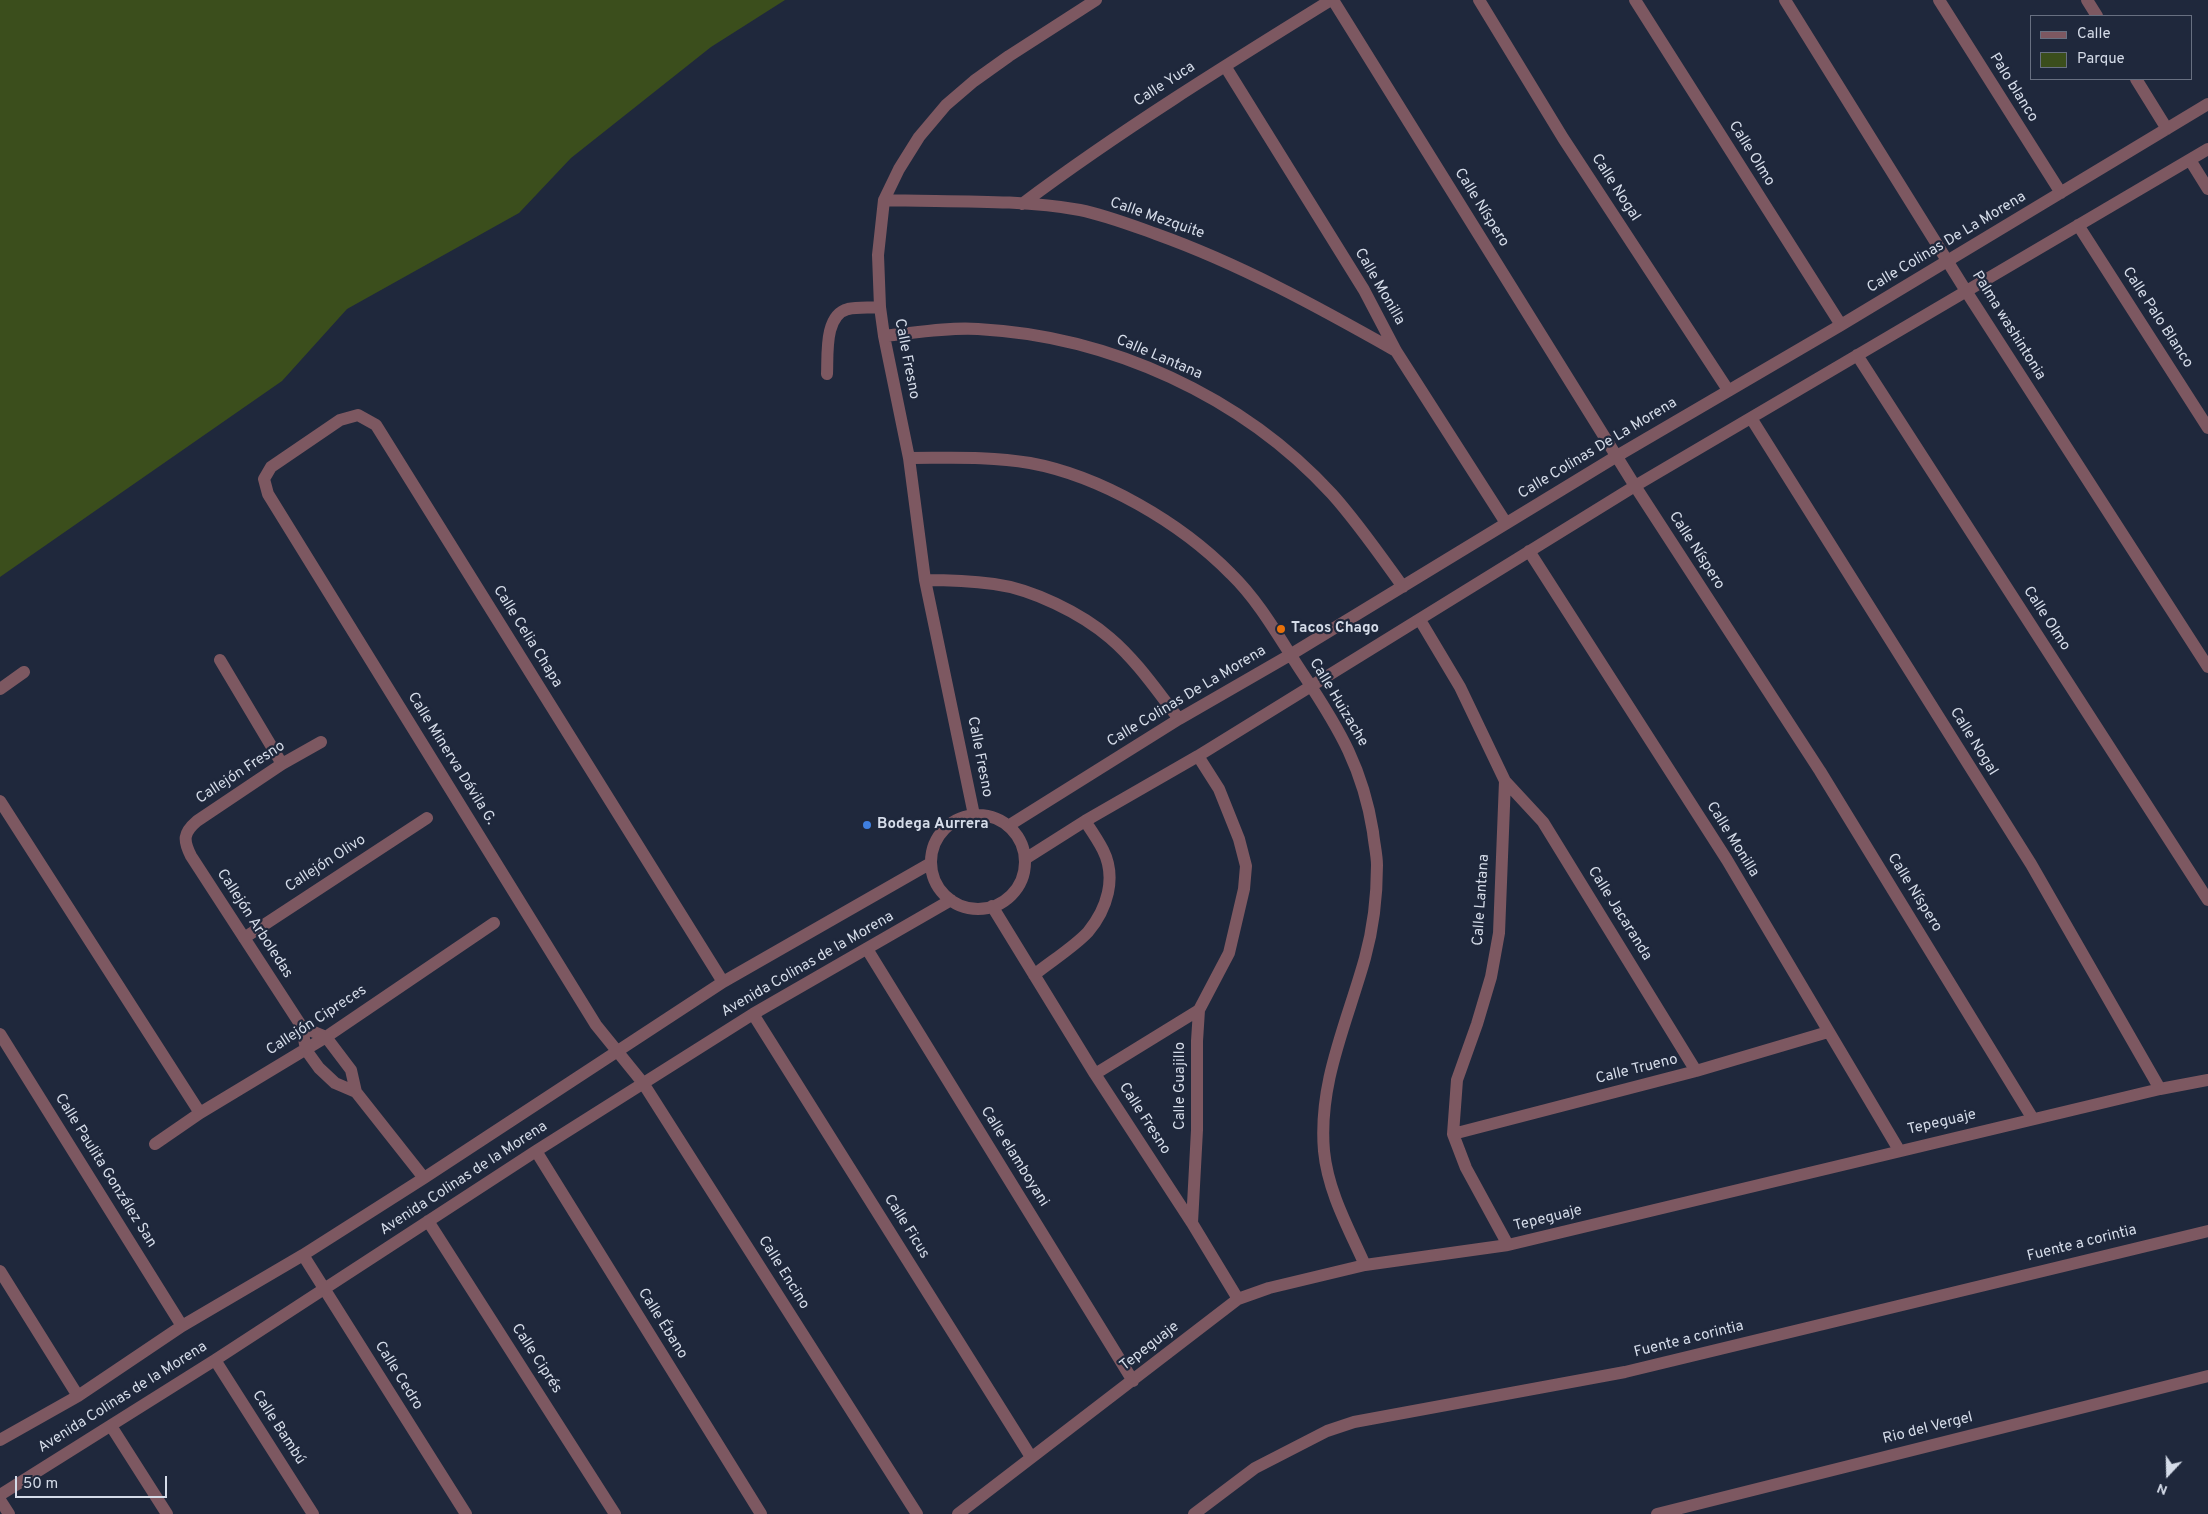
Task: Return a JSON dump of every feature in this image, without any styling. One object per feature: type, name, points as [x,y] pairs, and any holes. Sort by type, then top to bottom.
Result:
[{"type":"street","name":"Calle Fresno","points":[[974,815],[925,580],[909,458],[884,336],[880,308],[878,255],[884,200],[899,169],[919,137],[946,105],[974,81],[1002,61],[1096,0]]},
{"type":"street","name":"Calle Yuca","points":[[1022,204],[1080,161],[1225,66],[1332,0]]},
{"type":"street","name":"Calle Níspero","points":[[1332,0],[1616,456],[1820,772],[2033,1119]]},
{"type":"street","name":"Calle Nogal","points":[[1479,0],[1563,138],[1728,390]]},
{"type":"street","name":"Calle Olmo","points":[[1635,0],[1841,325]]},
{"type":"street","name":"Palma washintonia","points":[[1785,0],[1966,291],[2208,667]]},
{"type":"street","name":"Palo blanco","points":[[1939,0],[2061,193]]},
{"type":"street","points":[[2087,0],[2097,15]]},
{"type":"street","name":"Calle Monilla","points":[[1225,66],[1364,290],[1396,351],[1506,523]]},
{"type":"street","points":[[2137,80],[2167,129]]},
{"type":"street","name":"Calle Colinas De La Morena","points":[[1008,826],[1179,719],[1403,587],[1616,456],[1841,325],[2208,104]]},
{"type":"street","points":[[1025,859],[1085,821],[1198,756],[1310,685],[1420,620],[1635,486],[2208,149]]},
{"type":"street","points":[[2190,160],[2208,188]]},
{"type":"street","name":"Calle Mezquite","points":[[884,200],[1022,204],[1080,210],[1134,226],[1195,248],[1303,299],[1396,351]]},
{"type":"street","name":"Calle Palo Blanco","points":[[2078,225],[2208,428]]},
{"type":"street","points":[[827,374],[829,337],[839,313],[847,309],[880,308]]},
{"type":"street","name":"Calle Lantana","points":[[884,336],[976,328],[1019,332],[1075,344],[1130,360],[1190,386],[1241,417],[1289,454],[1324,487],[1372,543],[1403,587]]},
{"type":"street","name":"Calle Olmo","points":[[1858,355],[2208,900]]},
{"type":"street","name":"Calle Celia Chapa","points":[[264,479],[271,467],[340,420],[358,416],[376,425],[723,982]]},
{"type":"street","name":"Calle Nogal","points":[[1751,418],[2031,864],[2160,1089]]},
{"type":"street","name":"Calle Huizache","points":[[909,458],[984,458],[1032,463],[1075,476],[1124,497],[1166,519],[1233,575],[1258,607],[1337,726],[1355,761],[1368,804],[1377,862],[1374,908],[1366,956],[1331,1063],[1324,1106],[1324,1152],[1334,1196],[1365,1265]]},
{"type":"street","name":"Calle Minerva Dávila G.","points":[[264,479],[268,494],[590,1016],[618,1051]]},
{"type":"street","name":"Calle Monilla","points":[[1528,552],[1727,860],[1899,1150]]},
{"type":"street","points":[[925,580],[961,580],[996,584],[1031,594],[1076,614],[1109,638],[1137,665],[1179,719]]},
{"type":"street","name":"Calle Lantana","points":[[1420,620],[1460,687],[1505,781],[1499,933],[1490,977],[1477,1024],[1456,1080],[1453,1134],[1466,1168],[1508,1245]]},
{"type":"street","points":[[220,660],[282,764]]},
{"type":"street","points":[[0,689],[24,672]]},
{"type":"street","name":"Callejón Fresno","points":[[184,837],[189,828],[197,821],[282,764],[321,742]]},
{"type":"street","name":"Calle Guajillo","points":[[1192,1223],[1197,1138],[1199,1010],[1229,953],[1244,889],[1246,866],[1239,839],[1218,789],[1198,756]]},
{"type":"street","name":"Calle Jacaranda","points":[[1505,781],[1543,822],[1696,1071]]},
{"type":"street","points":[[0,801],[200,1113]]},
{"type":"street","points":[[974,815],[986,816],[1008,826],[1022,846],[1025,859],[1020,883],[1013,893],[1003,901],[992,906],[978,908],[964,906],[951,900],[940,890],[934,878],[931,863],[932,849],[938,836],[948,826],[960,819],[974,815]]},
{"type":"street","name":"Callejón Olivo","points":[[244,938],[427,818]]},
{"type":"street","points":[[1034,975],[1087,932],[1099,915],[1108,895],[1111,882],[1104,850],[1085,821]]},
{"type":"street","name":"Callejón Arboledas","points":[[184,837],[191,856],[302,1027],[306,1050],[319,1068],[334,1083],[356,1092]]},
{"type":"street","name":"Avenida Colinas de la Morena","points":[[0,1440],[78,1396],[182,1326],[303,1255],[723,982],[931,863]]},
{"type":"street","name":"Avenida Colinas de la Morena","points":[[0,1495],[215,1360],[536,1151],[753,1014],[951,900]]},
{"type":"street","name":"Calle Fresno","points":[[992,906],[1095,1074],[1192,1223],[1238,1299]]},
{"type":"street","name":"Callejón Cipreces","points":[[155,1144],[200,1113],[326,1037],[494,923]]},
{"type":"street","name":"Calle elamboyani","points":[[867,949],[1133,1381]]},
{"type":"street","name":"Calle Guajillo","points":[[1095,1074],[1199,1010]]},
{"type":"street","name":"Calle Ficus","points":[[753,1014],[1031,1457]]},
{"type":"street","points":[[302,1027],[326,1037]]},
{"type":"street","name":"Calle Trueno","points":[[1453,1134],[1696,1071],[1828,1032]]},
{"type":"street","name":"Calle Paulita González San","points":[[0,1034],[182,1326]]},
{"type":"street","name":"Callejón Arboledas","points":[[326,1037],[351,1070],[356,1092],[424,1178]]},
{"type":"street","name":"Calle Encino","points":[[618,1051],[643,1083],[918,1514]]},
{"type":"street","name":"Tepeguaje","points":[[958,1514],[1238,1299],[1270,1288],[1365,1265],[1508,1245],[1899,1150],[2160,1089],[2208,1080]]},
{"type":"street","name":"Calle Ébano","points":[[536,1151],[761,1514]]},
{"type":"street","name":"Calle Ciprés","points":[[428,1221],[615,1514]]},
{"type":"street","name":"Fuente a corintia","points":[[1194,1514],[1255,1468],[1327,1431],[1354,1422],[1624,1372],[2208,1230]]},
{"type":"street","name":"Calle Cedro","points":[[303,1255],[466,1514]]},
{"type":"street","points":[[0,1271],[78,1396]]},
{"type":"street","name":"Calle Bambú","points":[[215,1360],[313,1514]]},
{"type":"street","name":"Rio del Vergel","points":[[1656,1514],[2208,1376]]},
{"type":"street","points":[[111,1426],[167,1514]]},
{"type":"street","points":[[0,1500],[9,1514]]},
{"type":"green space","points":[[0,0],[785,0],[711,47],[571,158],[519,213],[347,309],[282,381],[0,577]]},
{"type":"place","name":"Tacos Chago","points":[[1281,629]]},
{"type":"place","name":"Bodega Aurrera","points":[[867,825]]}]
